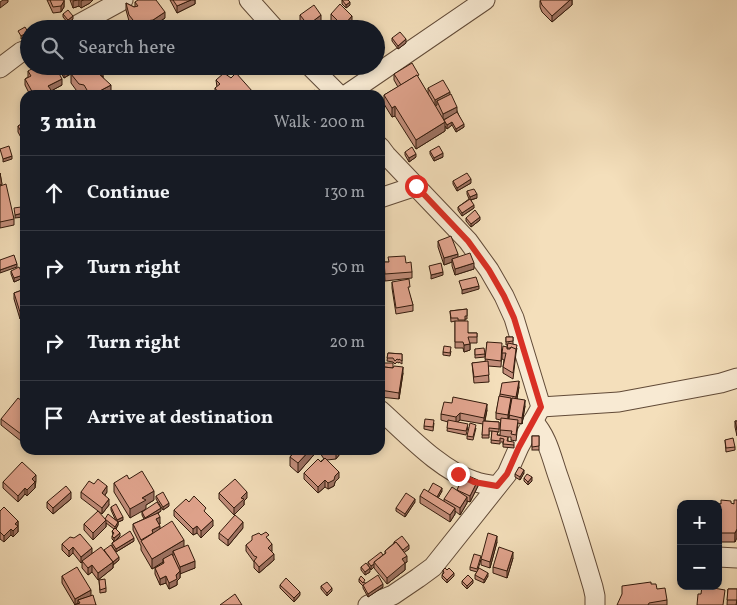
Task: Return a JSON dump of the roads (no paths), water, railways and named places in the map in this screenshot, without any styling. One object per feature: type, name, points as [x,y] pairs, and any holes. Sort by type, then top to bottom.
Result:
[{"type":"street","points":[[86,20],[123,0]]},
{"type":"street","points":[[249,0],[267,20]]},
{"type":"street","points":[[385,68],[485,0]]},
{"type":"street","points":[[0,68],[20,53]]},
{"type":"street","points":[[319,75],[333,90]]},
{"type":"street","points":[[353,90],[375,75]]},
{"type":"street","points":[[385,152],[468,241],[489,270],[504,296],[514,318],[537,414],[571,514],[595,596],[595,605]]},
{"type":"street","points":[[385,196],[416,186]]},
{"type":"street","points":[[537,414],[619,402],[721,383],[737,378]]},
{"type":"street","points":[[368,605],[393,595],[432,567],[507,474],[537,414]]},
{"type":"street","points":[[385,415],[431,456],[458,474],[474,482],[497,486]]},
{"type":"street","points":[[722,557],[737,558]]}]
